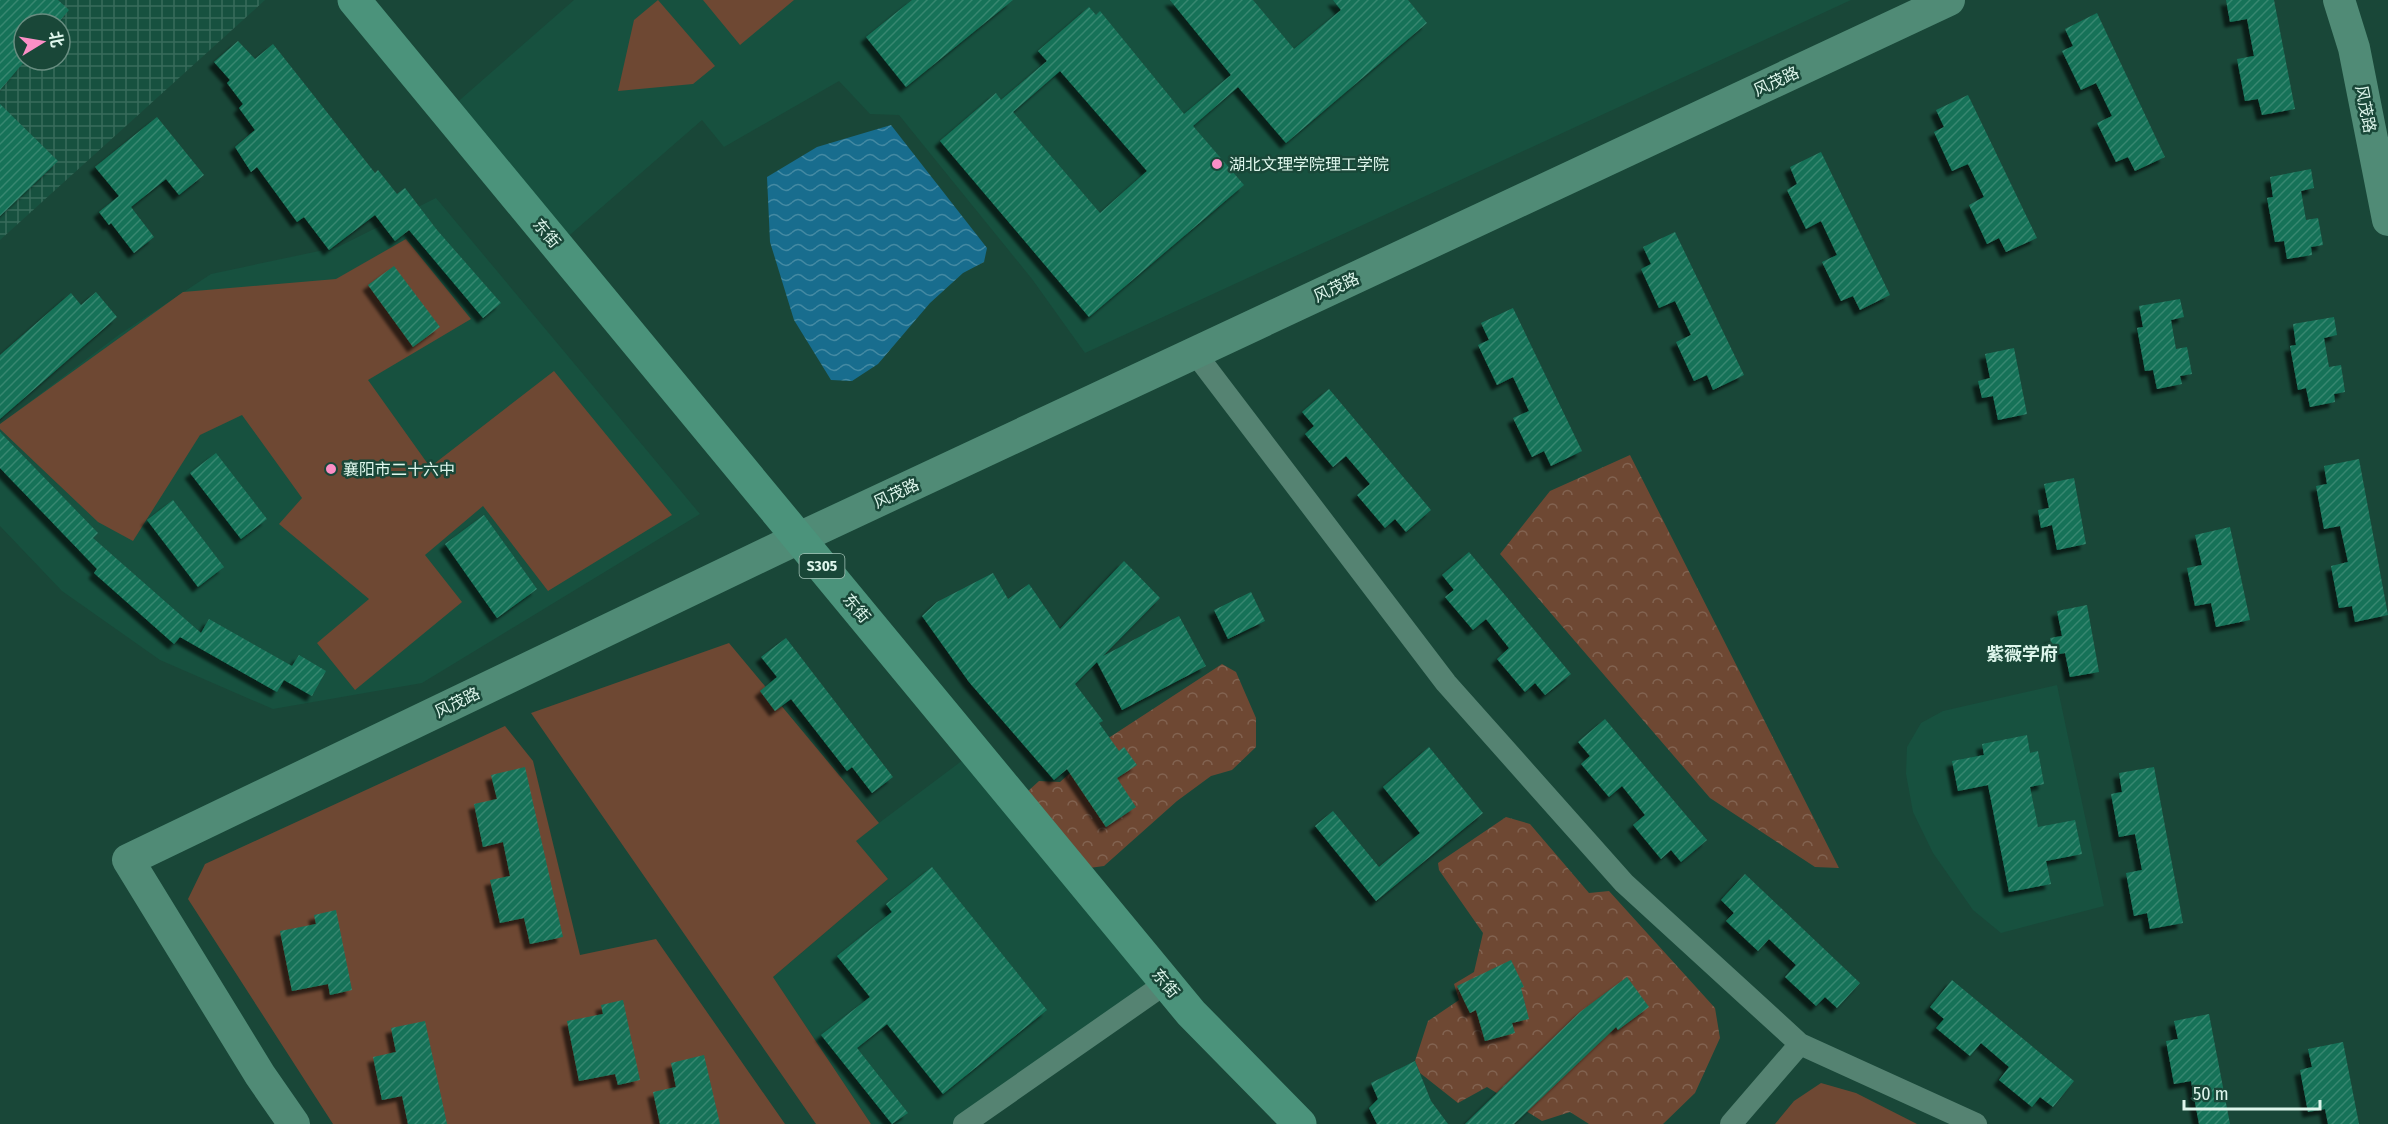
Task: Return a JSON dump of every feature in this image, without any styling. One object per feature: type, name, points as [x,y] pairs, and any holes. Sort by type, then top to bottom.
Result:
[{"type":"main road","name":"东街","points":[[354,0],[1191,1013],[1300,1124]]},
{"type":"street","name":"风茂路","points":[[294,1124],[260,1075],[128,860],[799,538],[1949,0]]},
{"type":"street","name":"风茂路","points":[[2339,0],[2354,48],[2388,220]]},
{"type":"street","points":[[1195,353],[1446,683],[1624,883],[1800,1044],[1976,1124]]},
{"type":"street","points":[[963,1124],[1166,983]]},
{"type":"street","points":[[1731,1124],[1800,1044]]},
{"type":"shaded area","points":[[0,0],[265,0],[0,240]]},
{"type":"shaded area","name":"湖北文理学院理工学院","points":[[574,0],[1851,0],[1085,353],[1032,279],[899,115],[870,114],[839,81],[724,147],[702,120],[564,240],[453,106]]},
{"type":"shaded area","name":"襄阳市二十六中","points":[[436,198],[700,514],[422,683],[273,709],[160,660],[62,591],[0,526],[0,424],[120,334],[211,274],[338,247]]},
{"type":"shaded area","points":[[2057,685],[2104,906],[2001,933],[1973,910],[1933,853],[1913,812],[1906,774],[1907,747],[1921,723],[1943,711]]},
{"type":"shaded area","points":[[975,751],[1166,983],[963,1124],[871,1124],[773,977],[888,879],[855,841]]},
{"type":"green space","points":[[658,0],[715,66],[693,84],[618,91],[634,20]]},
{"type":"green space","points":[[703,0],[794,0],[740,45]]},
{"type":"green space","points":[[406,239],[471,319],[368,380],[430,467],[554,371],[672,515],[548,591],[483,506],[425,555],[462,602],[355,690],[317,643],[369,599],[279,524],[302,498],[242,415],[200,435],[133,541],[98,522],[0,429],[0,424],[183,292],[336,279]]},
{"type":"green space","points":[[1630,455],[1839,868],[1815,867],[1710,798],[1500,554],[1550,491]]},
{"type":"green space","points":[[729,643],[879,823],[856,841],[888,879],[773,977],[871,1124],[816,1124],[531,713]]},
{"type":"green space","points":[[1222,664],[1236,672],[1256,718],[1256,747],[1232,770],[1211,776],[1177,801],[1104,866],[1082,869],[1027,792],[1039,781],[1060,782],[1110,737]]},
{"type":"green space","points":[[505,726],[533,761],[580,955],[656,939],[785,1124],[333,1124],[188,899],[205,864]]},
{"type":"green space","points":[[1506,817],[1530,824],[1589,893],[1609,891],[1715,1008],[1720,1038],[1695,1093],[1663,1124],[1589,1124],[1570,1112],[1542,1121],[1487,1087],[1458,1103],[1420,1073],[1415,1061],[1428,1021],[1459,1000],[1454,984],[1474,972],[1483,933],[1439,870],[1438,863]]},
{"type":"green space","points":[[1821,1083],[1856,1093],[1917,1124],[1775,1124],[1794,1101]]},
{"type":"water","points":[[891,125],[987,248],[984,262],[963,273],[930,303],[878,364],[852,381],[831,380],[794,320],[770,242],[767,177],[817,147]]},
{"type":"building","points":[[0,0],[58,0],[69,10],[67,12],[12,12],[12,72],[15,72],[0,90]]},
{"type":"building","points":[[912,0],[1013,0],[906,87],[866,37]]},
{"type":"building","points":[[1170,0],[1253,0],[1294,49],[1341,10],[1333,0],[1408,0],[1427,23],[1286,143],[1238,87],[1193,126],[1244,185],[1089,317],[940,141],[996,93],[1001,100],[1047,61],[1038,51],[1089,7],[1096,15],[1100,11],[1184,114],[1231,75]],"holes":[[[1060,71],[1147,171],[1100,213],[1013,112]]]},
{"type":"building","points":[[2226,0],[2274,0],[2295,109],[2262,115],[2258,99],[2245,101],[2237,59],[2254,56],[2247,19],[2230,22]]},
{"type":"building","points":[[2097,13],[2165,157],[2135,171],[2128,157],[2116,162],[2097,123],[2112,116],[2096,83],[2081,90],[2062,51],[2073,46],[2065,29]]},
{"type":"building","points":[[238,41],[255,59],[273,44],[375,173],[378,170],[397,194],[405,188],[437,230],[501,303],[483,318],[409,230],[395,241],[375,215],[329,250],[304,217],[297,222],[257,167],[251,172],[235,147],[255,130],[239,108],[243,104],[227,83],[230,80],[214,62]]},
{"type":"building","points":[[1968,95],[2037,238],[2006,252],[1999,238],[1987,244],[1969,205],[1984,197],[1968,164],[1952,171],[1934,132],[1944,127],[1936,110]]},
{"type":"building","points":[[0,104],[58,161],[0,216]]},
{"type":"building","points":[[157,117],[204,175],[179,195],[166,179],[131,207],[154,237],[134,253],[111,223],[109,225],[99,212],[119,196],[95,167]]},
{"type":"building","points":[[1821,152],[1890,295],[1860,310],[1853,296],[1841,301],[1822,262],[1837,255],[1821,221],[1806,229],[1787,190],[1797,184],[1790,167]]},
{"type":"building","points":[[2311,169],[2314,188],[2301,191],[2306,220],[2318,218],[2323,245],[2311,247],[2312,255],[2287,259],[2284,241],[2275,242],[2267,198],[2273,197],[2270,177]]},
{"type":"building","points":[[1675,232],[1744,375],[1713,390],[1707,375],[1694,381],[1676,342],[1691,335],[1675,301],[1659,308],[1641,269],[1651,264],[1643,247]]},
{"type":"building","points":[[394,266],[440,327],[413,347],[368,285]]},
{"type":"building","points":[[96,292],[117,317],[0,419],[0,355],[71,293],[81,305]]},
{"type":"building","points":[[2180,299],[2184,317],[2171,320],[2176,349],[2187,347],[2192,374],[2180,376],[2182,384],[2157,389],[2153,370],[2145,371],[2137,328],[2143,327],[2139,306]]},
{"type":"building","points":[[1513,308],[1582,451],[1551,466],[1544,451],[1532,457],[1513,418],[1529,411],[1513,377],[1497,385],[1478,345],[1489,340],[1481,323]]},
{"type":"building","points":[[2334,317],[2337,335],[2324,338],[2329,367],[2341,365],[2345,392],[2334,394],[2335,402],[2310,407],[2306,388],[2298,390],[2290,346],[2296,345],[2293,324]]},
{"type":"building","points":[[2014,348],[2027,414],[1998,420],[1993,396],[1982,398],[1978,381],[1990,378],[1985,354]]},
{"type":"building","points":[[1329,389],[1431,510],[1406,532],[1395,519],[1385,528],[1357,495],[1370,484],[1346,456],[1333,467],[1305,434],[1314,426],[1302,412]]},
{"type":"building","points":[[0,432],[98,533],[93,538],[201,633],[209,619],[292,666],[299,655],[326,671],[312,696],[284,680],[277,692],[180,637],[174,644],[94,573],[97,569],[0,468]]},
{"type":"building","points":[[216,453],[267,519],[241,539],[190,473]]},
{"type":"building","points":[[2359,459],[2388,615],[2355,622],[2352,606],[2339,608],[2331,566],[2348,562],[2340,526],[2324,529],[2316,486],[2327,484],[2324,466]]},
{"type":"building","points":[[2074,478],[2086,544],[2057,550],[2052,525],[2041,528],[2038,510],[2049,508],[2044,484]]},
{"type":"building","points":[[173,500],[224,567],[198,587],[147,520]]},
{"type":"building","points":[[484,515],[537,589],[497,618],[445,544]]},
{"type":"building","points":[[2230,527],[2250,620],[2216,627],[2211,603],[2195,606],[2187,568],[2202,565],[2195,535]]},
{"type":"building","points":[[1469,552],[1571,674],[1545,695],[1535,683],[1525,692],[1497,659],[1509,648],[1486,619],[1473,630],[1445,597],[1454,590],[1442,575]]},
{"type":"building","points":[[1124,561],[1160,598],[1103,656],[1179,616],[1206,666],[1122,710],[1097,662],[1075,684],[1103,721],[1099,723],[1119,751],[1124,747],[1137,765],[1117,778],[1136,807],[1106,827],[1067,769],[1054,780],[969,682],[922,616],[937,602],[993,573],[1008,599],[1029,584],[1060,629]]},
{"type":"building","points":[[1251,592],[1265,621],[1228,639],[1214,610]]},
{"type":"building","points":[[2087,605],[2099,672],[2070,677],[2065,653],[2054,655],[2050,638],[2062,636],[2057,611]]},
{"type":"building","points":[[786,638],[893,777],[872,793],[852,767],[847,771],[791,699],[775,711],[760,691],[777,677],[761,657]]},
{"type":"building","points":[[1605,719],[1707,840],[1681,862],[1671,850],[1661,859],[1633,825],[1645,815],[1622,786],[1609,797],[1581,764],[1590,756],[1578,742]]},
{"type":"building","points":[[2027,735],[2030,753],[2038,751],[2044,784],[2030,787],[2038,827],[2075,820],[2082,854],[2046,861],[2051,884],[2009,892],[1988,785],[1958,791],[1952,761],[1984,755],[1982,744]]},
{"type":"building","points":[[1429,747],[1483,813],[1376,901],[1315,826],[1333,811],[1379,867],[1420,833],[1383,787]]},
{"type":"building","points":[[525,767],[563,937],[530,944],[524,918],[500,923],[490,880],[510,876],[503,842],[483,847],[474,804],[497,799],[491,775]]},
{"type":"building","points":[[2154,767],[2183,923],[2150,929],[2147,913],[2134,916],[2126,873],[2142,870],[2135,834],[2119,837],[2111,794],[2122,792],[2119,773]]},
{"type":"building","points":[[932,867],[1047,1010],[943,1094],[887,1024],[857,1048],[908,1113],[892,1124],[821,1035],[870,997],[837,956],[892,912],[886,904]]},
{"type":"building","points":[[1745,874],[1860,983],[1837,1008],[1825,997],[1816,1006],[1785,977],[1796,965],[1769,939],[1758,951],[1726,921],[1734,913],[1721,900]]},
{"type":"building","points":[[336,910],[352,990],[330,995],[328,984],[292,991],[280,931],[316,924],[314,915]]},
{"type":"building","points":[[1511,960],[1524,987],[1521,988],[1529,1019],[1512,1023],[1515,1033],[1485,1041],[1476,1010],[1470,1013],[1457,986]]},
{"type":"building","points":[[1627,977],[1649,1007],[1618,1030],[1616,1027],[1514,1124],[1465,1124],[1580,1012]]},
{"type":"building","points":[[1952,980],[2074,1081],[2053,1107],[2040,1097],[2032,1107],[1999,1080],[2009,1067],[1981,1043],[1970,1056],[1936,1028],[1944,1019],[1930,1007]]},
{"type":"building","points":[[623,1000],[640,1080],[618,1085],[615,1074],[579,1081],[567,1021],[603,1014],[601,1005]]},
{"type":"building","points":[[2209,1014],[2230,1124],[2199,1124],[2191,1081],[2174,1084],[2166,1041],[2178,1039],[2174,1021]]},
{"type":"building","points":[[425,1021],[447,1124],[408,1124],[402,1096],[382,1100],[373,1057],[396,1052],[391,1028]]},
{"type":"building","points":[[2343,1042],[2359,1124],[2328,1124],[2325,1109],[2308,1112],[2300,1070],[2312,1067],[2308,1049]]},
{"type":"building","points":[[704,1055],[720,1124],[660,1124],[653,1092],[676,1087],[671,1063]]},
{"type":"building","points":[[1415,1061],[1431,1101],[1448,1124],[1377,1124],[1369,1108],[1378,1099],[1371,1083]]},
{"type":"place","name":"湖北文理学院理工学院","points":[[1217,164]]},
{"type":"place","name":"襄阳市二十六中","points":[[331,469]]},
{"type":"district","name":"紫薇学府","points":[[2022,654]]}]
